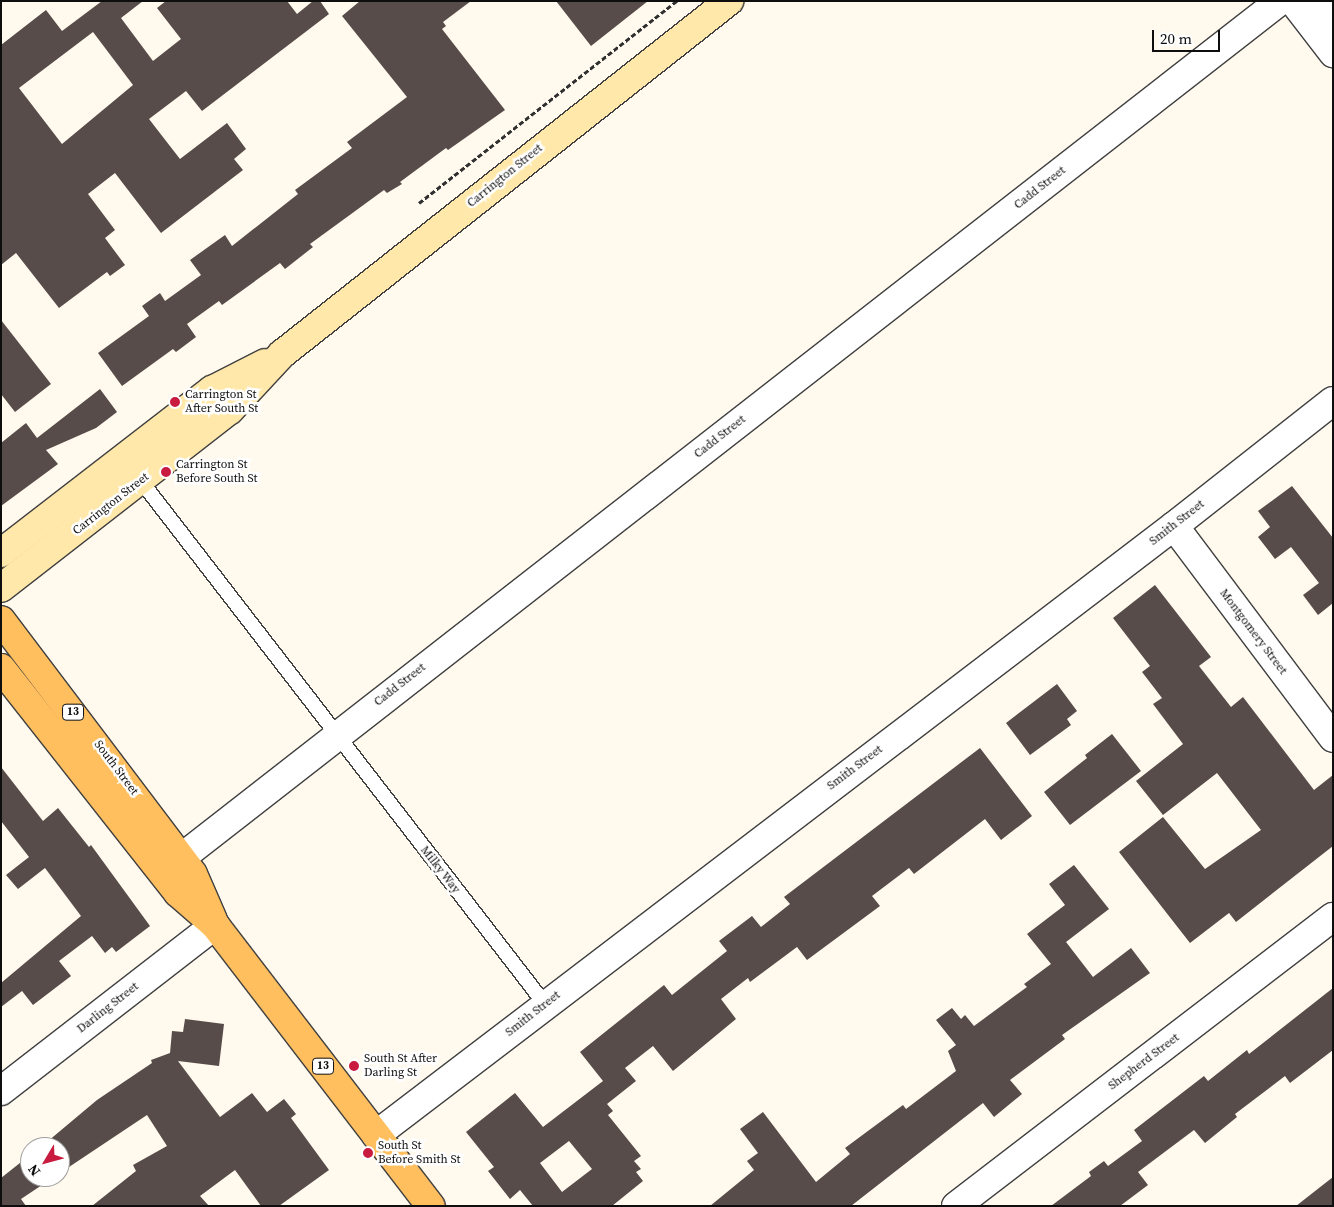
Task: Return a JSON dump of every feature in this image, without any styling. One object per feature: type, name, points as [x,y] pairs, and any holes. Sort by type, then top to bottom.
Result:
[{"type":"main road","name":"Carrington Street","points":[[1,588],[230,410],[282,354],[730,1]]},
{"type":"main road","name":"Carrington Street","points":[[1,553],[212,390],[282,354]]},
{"type":"main road","name":"South Street","points":[[1,620],[171,865],[178,893],[215,926],[431,1206]]},
{"type":"main road","name":"South Street","points":[[1,668],[171,865]]},
{"type":"street","name":"Cadd Street","points":[[171,865],[1280,1]]},
{"type":"street","points":[[1293,1],[1333,53]]},
{"type":"street","points":[[1319,1],[1333,20]]},
{"type":"street","name":"Smith Street","points":[[376,1135],[545,1004],[1174,526],[1333,401]]},
{"type":"street","name":"Montgomery Street","points":[[1174,526],[1333,738]]},
{"type":"street","name":"Shepherd Street","points":[[956,1206],[1333,917]]},
{"type":"street","name":"Darling Street","points":[[1,1091],[215,926]]},
{"type":"lane","name":"Milky Way","points":[[141,481],[545,1004]]},
{"type":"path","points":[[419,203],[677,1]]},
{"type":"building","points":[[102,1],[143,1],[121,18],[153,61],[181,39],[157,8],[166,1],[287,1],[297,14],[313,1],[320,1],[329,14],[202,111],[186,91],[149,119],[180,159],[227,123],[246,149],[234,159],[243,170],[161,233],[115,173],[88,194],[115,230],[105,238],[125,265],[110,276],[107,272],[59,308],[16,253],[1,265],[1,45],[46,10],[62,31]],"holes":[[[93,32],[133,85],[62,144],[19,88]]]},
{"type":"building","points":[[360,1],[471,1],[443,22],[446,26],[442,29],[505,110],[448,150],[446,148],[400,182],[402,184],[387,193],[384,190],[310,244],[313,247],[285,269],[280,263],[222,305],[219,301],[187,324],[196,337],[176,352],[173,349],[122,386],[98,353],[149,316],[142,306],[160,293],[165,301],[201,275],[190,260],[225,235],[232,246],[298,194],[295,190],[352,148],[347,142],[407,97],[342,16]]},
{"type":"building","points":[[556,1],[648,1],[591,46]]},
{"type":"building","points":[[1,320],[51,384],[15,412],[1,394]]},
{"type":"building","points":[[100,389],[117,412],[96,428],[46,450],[58,464],[1,506],[1,443],[26,423],[37,438]]},
{"type":"building","points":[[1292,486],[1333,538],[1333,603],[1318,615],[1303,595],[1319,583],[1291,547],[1275,559],[1258,537],[1270,527],[1258,511]]},
{"type":"building","points":[[1155,585],[1211,657],[1199,666],[1231,707],[1243,697],[1314,790],[1333,775],[1333,846],[1236,922],[1229,913],[1190,943],[1119,852],[1163,817],[1205,869],[1261,830],[1217,773],[1163,815],[1136,781],[1183,744],[1153,704],[1162,698],[1142,672],[1150,666],[1113,618]]},
{"type":"building","points":[[1057,684],[1077,711],[1067,719],[1071,725],[1030,755],[1006,723]]},
{"type":"building","points":[[1112,734],[1141,771],[1070,825],[1044,792],[1087,758],[1085,755]]},
{"type":"building","points":[[980,748],[1032,816],[1001,840],[985,819],[914,874],[909,868],[872,896],[880,906],[807,960],[797,947],[750,982],[748,978],[721,999],[736,1019],[673,1071],[653,1046],[625,1068],[636,1081],[607,1104],[613,1111],[608,1115],[641,1156],[634,1161],[641,1169],[636,1172],[643,1181],[612,1206],[533,1206],[520,1190],[510,1199],[488,1171],[494,1167],[466,1132],[515,1093],[543,1127],[603,1081],[580,1052],[664,985],[672,995],[727,951],[719,941],[752,916],[761,927],[790,904],[784,897]],"holes":[[[569,1141],[592,1169],[562,1192],[540,1163]]]},
{"type":"building","points":[[1,767],[43,821],[58,808],[89,847],[91,845],[150,926],[116,952],[112,947],[105,953],[92,936],[59,961],[71,976],[33,1005],[22,991],[1,1007],[1,983],[81,916],[45,868],[18,889],[6,875],[29,857],[1,821]]},
{"type":"building","points":[[1074,865],[1109,909],[1066,942],[1093,977],[1131,948],[1150,973],[1062,1035],[1065,1039],[1010,1080],[1022,1094],[994,1117],[983,1103],[851,1206],[710,1206],[754,1170],[747,1161],[758,1153],[740,1129],[763,1112],[816,1182],[850,1154],[845,1148],[903,1105],[906,1109],[956,1071],[948,1051],[956,1045],[936,1020],[952,1008],[961,1019],[965,1015],[974,1026],[1027,987],[1024,984],[1051,964],[1027,934],[1065,905],[1049,884]]},
{"type":"building","points":[[1333,988],[1333,1050],[1290,1083],[1285,1076],[1235,1114],[1237,1117],[1205,1143],[1194,1130],[1138,1172],[1148,1185],[1120,1206],[1051,1206],[1091,1176],[1089,1172],[1104,1161],[1108,1166],[1142,1141],[1134,1130],[1204,1076],[1208,1081],[1247,1050],[1249,1054]]},
{"type":"building","points":[[185,1019],[224,1024],[219,1066],[178,1061],[220,1117],[252,1093],[267,1112],[284,1099],[296,1114],[291,1118],[329,1170],[279,1206],[261,1206],[235,1170],[200,1196],[209,1206],[92,1206],[136,1171],[133,1165],[167,1146],[147,1115],[70,1166],[70,1137],[53,1137],[97,1100],[152,1063],[151,1060],[170,1053],[172,1031],[183,1032]]},
{"type":"building","points":[[20,1163],[20,1187],[39,1187],[21,1199],[26,1206],[1,1206],[1,1178]]},
{"type":"building","points":[[1333,1177],[1333,1206],[1296,1206]]},
{"type":"place","name":"Carrington St After South St","points":[[175,402]]},
{"type":"place","name":"Carrington St Before South St","points":[[166,472]]},
{"type":"place","name":"South St After Darling St","points":[[354,1066]]},
{"type":"place","name":"South St Before Smith St","points":[[368,1153]]}]
